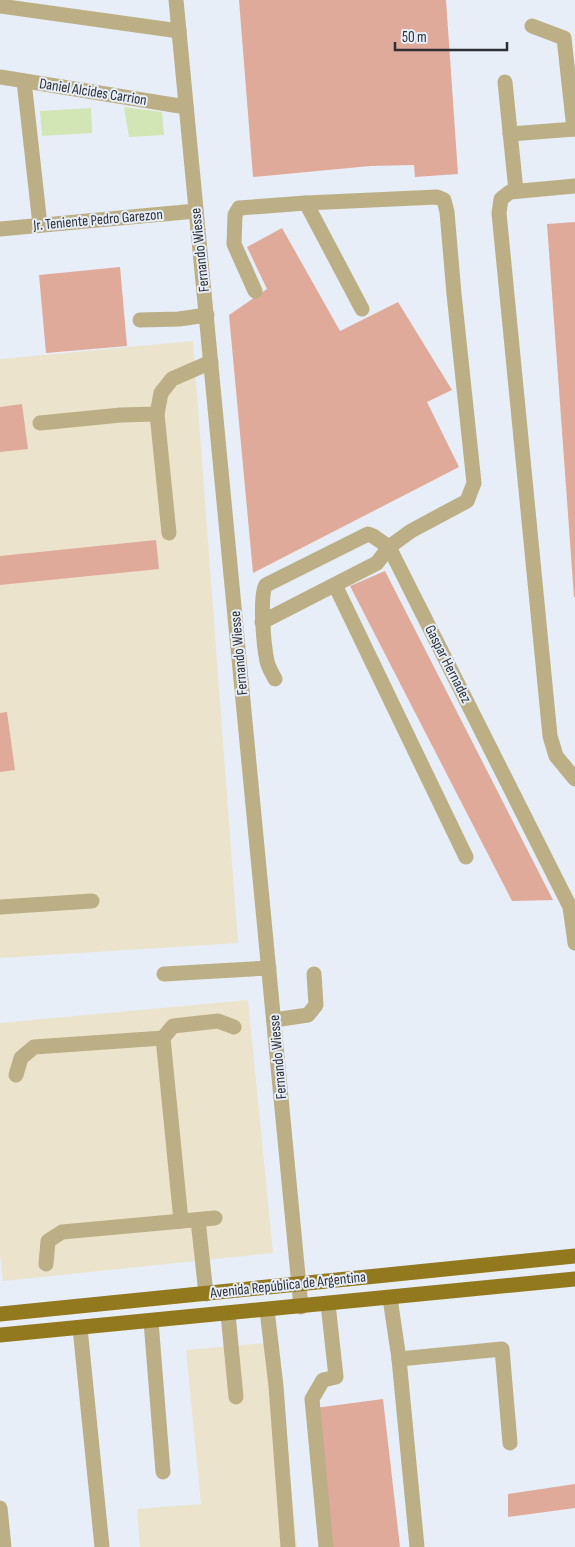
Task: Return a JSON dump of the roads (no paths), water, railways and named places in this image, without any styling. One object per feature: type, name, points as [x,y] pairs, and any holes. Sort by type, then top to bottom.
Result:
[{"type":"main road","name":"Avenida República de Argentina","points":[[0,1314],[575,1256]]},
{"type":"main road","name":"Avenida República de Argentina","points":[[0,1335],[575,1279]]},
{"type":"street","name":"Fernando Wiesse","points":[[176,0],[301,1307]]},
{"type":"street","points":[[0,6],[179,31]]},
{"type":"street","points":[[510,134],[574,129],[564,38],[532,26]]},
{"type":"street","name":"Daniel Alcides Carrion","points":[[0,77],[186,106]]},
{"type":"street","points":[[24,81],[40,225]]},
{"type":"street","points":[[504,82],[516,191]]},
{"type":"street","points":[[575,186],[510,192],[501,199],[499,214],[550,736],[556,756],[575,779]]},
{"type":"street","points":[[255,291],[234,244],[237,211],[239,208],[437,197],[444,200],[447,212],[474,483],[466,501],[411,531],[390,548],[377,563],[262,622]]},
{"type":"street","points":[[306,203],[362,309]]},
{"type":"street","name":"Jr. Teniente Pedro Garezon","points":[[0,229],[196,211]]},
{"type":"street","points":[[140,320],[180,319],[207,315]]},
{"type":"street","points":[[170,533],[157,414],[161,393],[172,379],[211,362]]},
{"type":"street","points":[[40,423],[121,415],[157,414]]},
{"type":"street","points":[[275,679],[267,662],[262,622],[263,591],[266,585],[368,534],[390,548]]},
{"type":"street","name":"Gaspar Hernadez","points":[[390,548],[570,907],[575,943]]},
{"type":"street","points":[[334,585],[466,858]]},
{"type":"street","points":[[0,908],[92,901]]},
{"type":"street","points":[[164,974],[269,968]]},
{"type":"street","points":[[274,1020],[308,1015],[316,1005],[314,974]]},
{"type":"street","points":[[182,1221],[163,1038],[173,1026],[218,1021],[234,1028]]},
{"type":"street","points":[[16,1075],[21,1058],[34,1047],[163,1038]]},
{"type":"street","points":[[46,1264],[48,1241],[62,1232],[215,1218]]},
{"type":"street","points":[[198,1220],[206,1294]]},
{"type":"street","points":[[390,1298],[399,1359],[417,1547]]},
{"type":"street","points":[[326,1547],[312,1399],[323,1380],[336,1377],[328,1304]]},
{"type":"street","points":[[267,1310],[276,1386],[288,1547]]},
{"type":"street","points":[[228,1314],[236,1397]]},
{"type":"street","points":[[151,1321],[163,1472]]},
{"type":"street","points":[[80,1328],[102,1547]]},
{"type":"street","points":[[399,1359],[502,1350],[510,1443]]},
{"type":"street","points":[[0,1508],[4,1547]]}]
